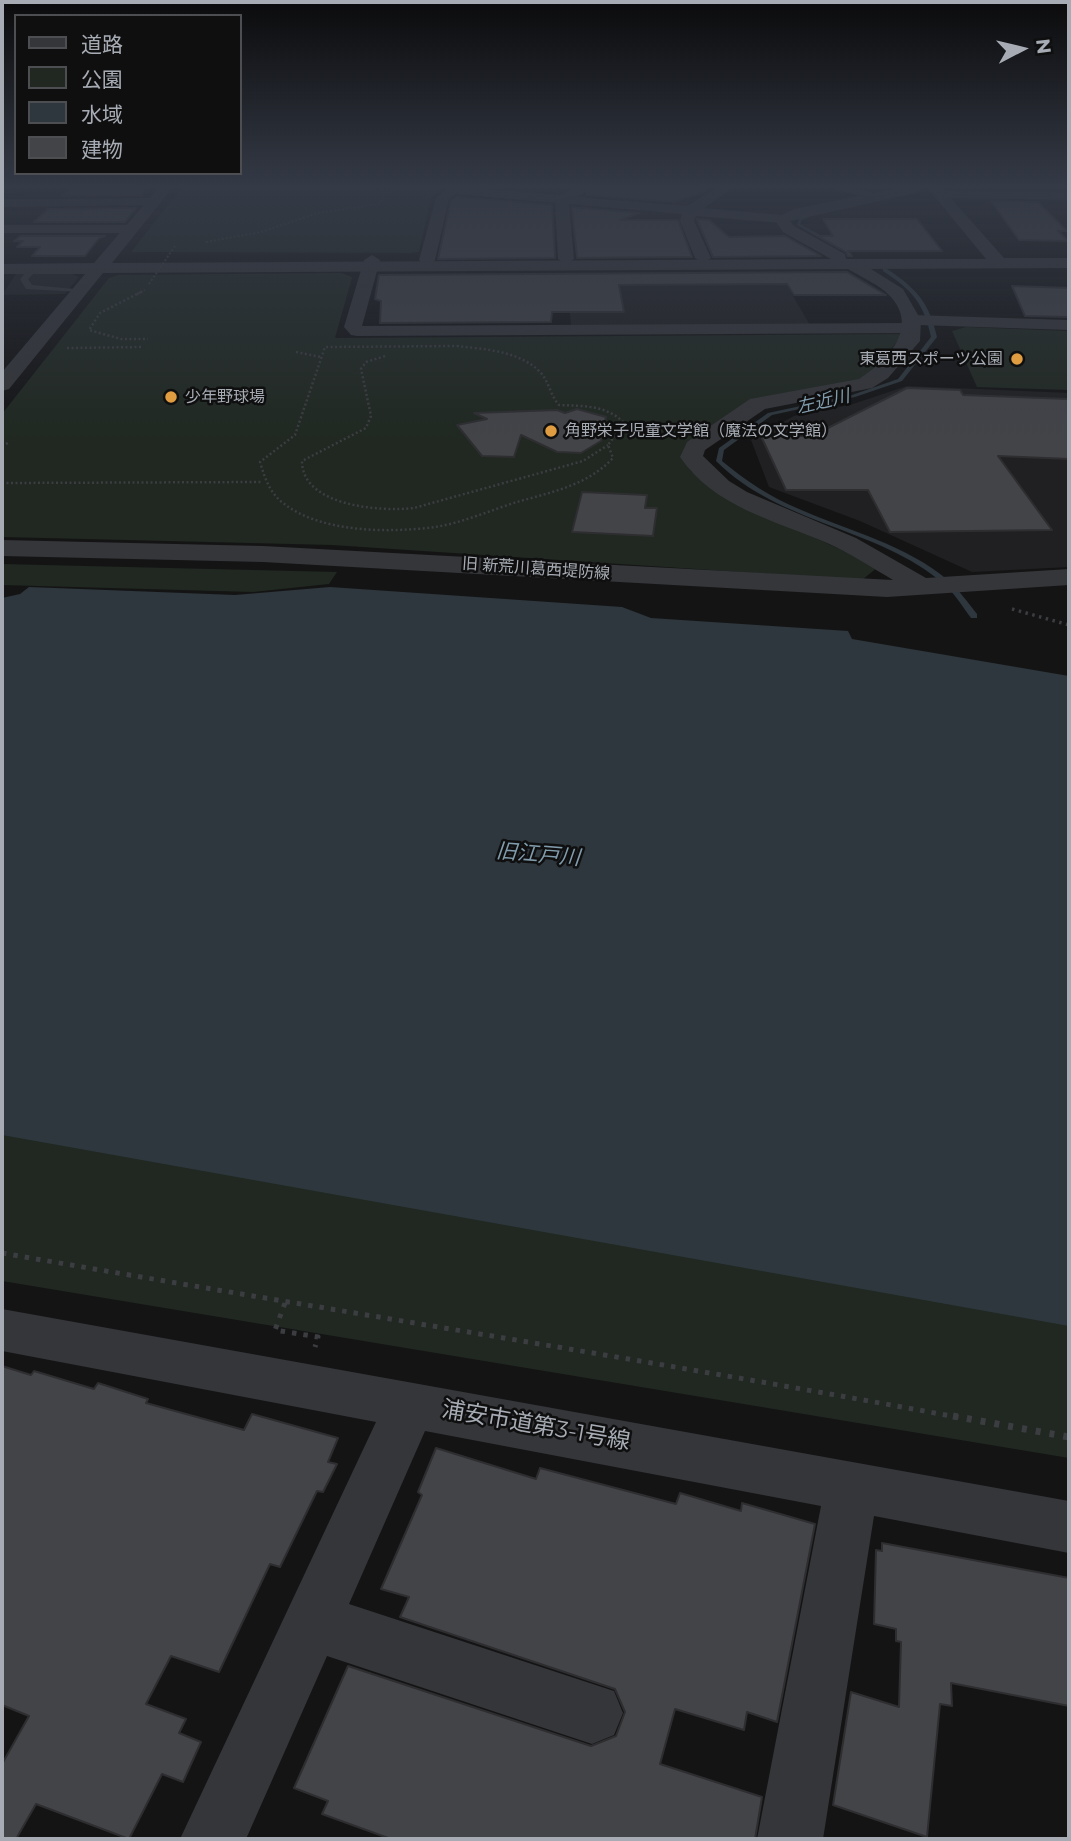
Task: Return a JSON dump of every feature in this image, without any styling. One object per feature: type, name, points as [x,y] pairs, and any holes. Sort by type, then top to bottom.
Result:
[{"type":"street","points":[[2,385],[96,272]]},
{"type":"street","points":[[368,272],[353,327],[358,331],[911,324],[1069,325]]},
{"type":"street","points":[[863,272],[897,293],[911,324],[910,341],[881,374],[865,384],[758,404],[695,447],[691,457],[701,470],[727,490],[761,508],[837,538],[881,560],[920,586]]},
{"type":"street","name":"旧 新荒川葛西堤防線","points":[[2,548],[263,554],[869,589],[1069,576]]},
{"type":"street","name":"浦安市道第3-1号線","points":[[3,1331],[411,1403],[1069,1527]]},
{"type":"street","points":[[214,1839],[411,1403]]},
{"type":"street","points":[[790,1839],[852,1485]]},
{"type":"street","points":[[314,1622],[592,1713]]},
{"type":"lane","points":[[31,272],[24,279],[29,287],[81,290]]},
{"type":"path","points":[[148,339],[121,339],[89,330],[100,313],[143,294],[157,272]]},
{"type":"path","points":[[404,352],[437,346]]},
{"type":"path","points":[[392,354],[366,362],[361,369],[371,416],[366,428],[302,461],[302,475],[309,484],[348,505],[368,510],[414,508],[583,461],[608,445],[624,423],[620,417],[585,406],[559,405],[552,398],[541,373],[523,361],[490,350],[437,346],[325,347],[295,435],[260,462],[262,482],[274,497],[320,521],[387,530],[428,528],[567,487],[597,475],[613,458],[608,445]]},
{"type":"path","points":[[61,348],[143,347]]},
{"type":"path","points":[[296,352],[321,357]]},
{"type":"path","points":[[2,446],[8,443]]},
{"type":"path","points":[[2,483],[262,482]]},
{"type":"path","points":[[2,1254],[713,1372],[1069,1437]]},
{"type":"path","points":[[285,1303],[275,1330],[318,1337]]},
{"type":"shaded area","points":[[779,272],[810,325],[571,325],[566,273]]},
{"type":"shaded area","points":[[16,274],[72,274],[79,277],[65,294],[2,295]]},
{"type":"shaded area","points":[[907,386],[1069,393],[1069,567],[972,572],[860,521],[769,487],[751,440],[794,416],[850,405]]},
{"type":"green space","points":[[341,273],[352,277],[335,338],[903,334],[872,373],[853,382],[750,402],[681,457],[691,471],[717,492],[878,567],[862,580],[332,545],[2,537],[2,414],[109,278],[119,275]]},
{"type":"green space","name":"東葛西スポーツ公園","points":[[966,327],[1069,331],[1069,390],[977,387],[952,331]]},
{"type":"green space","points":[[2,564],[337,572],[329,584],[253,592],[2,585]]},
{"type":"green space","points":[[2,1122],[1069,1294],[1069,1458],[2,1281]]},
{"type":"water","name":"旧江戸川","points":[[29,587],[235,595],[330,587],[622,607],[651,618],[848,631],[852,639],[1069,676],[1069,1326],[2,1135],[2,598],[20,594]]},
{"type":"building","points":[[847,272],[886,295],[794,295],[787,284],[619,285],[624,312],[552,312],[551,322],[380,323],[381,301],[375,299],[379,275]]},
{"type":"building","points":[[1012,286],[1069,288],[1069,317],[1025,316]]},
{"type":"building","points":[[907,388],[960,390],[963,395],[1069,399],[1069,459],[998,456],[1052,530],[890,532],[868,490],[786,490],[761,436],[812,436]]},
{"type":"building","name":"角野栄子児童文学館（魔法の文学館）","points":[[577,409],[606,417],[601,441],[581,453],[557,452],[521,435],[514,457],[482,456],[457,425],[487,419],[474,413],[557,410],[565,413]]},
{"type":"building","points":[[582,492],[647,495],[645,508],[657,508],[653,536],[572,532]]},
{"type":"building","points":[[2,1366],[31,1375],[34,1371],[94,1389],[98,1383],[148,1399],[146,1403],[244,1430],[252,1414],[338,1438],[328,1462],[337,1464],[323,1492],[317,1491],[280,1567],[270,1564],[219,1672],[171,1656],[146,1704],[186,1719],[179,1733],[201,1742],[183,1782],[162,1774],[129,1839],[36,1804],[16,1839],[2,1839],[2,1764],[29,1716],[2,1705]]},
{"type":"building","points":[[436,1448],[536,1479],[540,1468],[676,1504],[680,1493],[741,1511],[742,1503],[815,1524],[777,1722],[747,1712],[744,1730],[675,1709],[660,1764],[762,1797],[755,1839],[391,1839],[322,1814],[328,1801],[294,1788],[348,1666],[591,1746],[616,1736],[625,1712],[615,1689],[400,1617],[409,1597],[381,1589],[422,1495],[418,1492]]},
{"type":"building","points":[[882,1543],[1069,1578],[1069,1706],[951,1683],[952,1706],[940,1704],[927,1837],[833,1805],[851,1692],[899,1707],[901,1642],[896,1641],[896,1629],[874,1624],[876,1550],[882,1551]]},
{"type":"waterway","name":"左近川","points":[[888,272],[905,283],[924,305],[934,337],[900,380],[853,396],[770,414],[721,449],[719,461],[742,481],[769,497],[916,561],[947,583],[974,616]]},
{"type":"place","name":"東葛西スポーツ公園","points":[[1017,359]]},
{"type":"place","name":"少年野球場","points":[[171,397]]},
{"type":"place","name":"角野栄子児童文学館（魔法の文学館）","points":[[551,431]]}]
